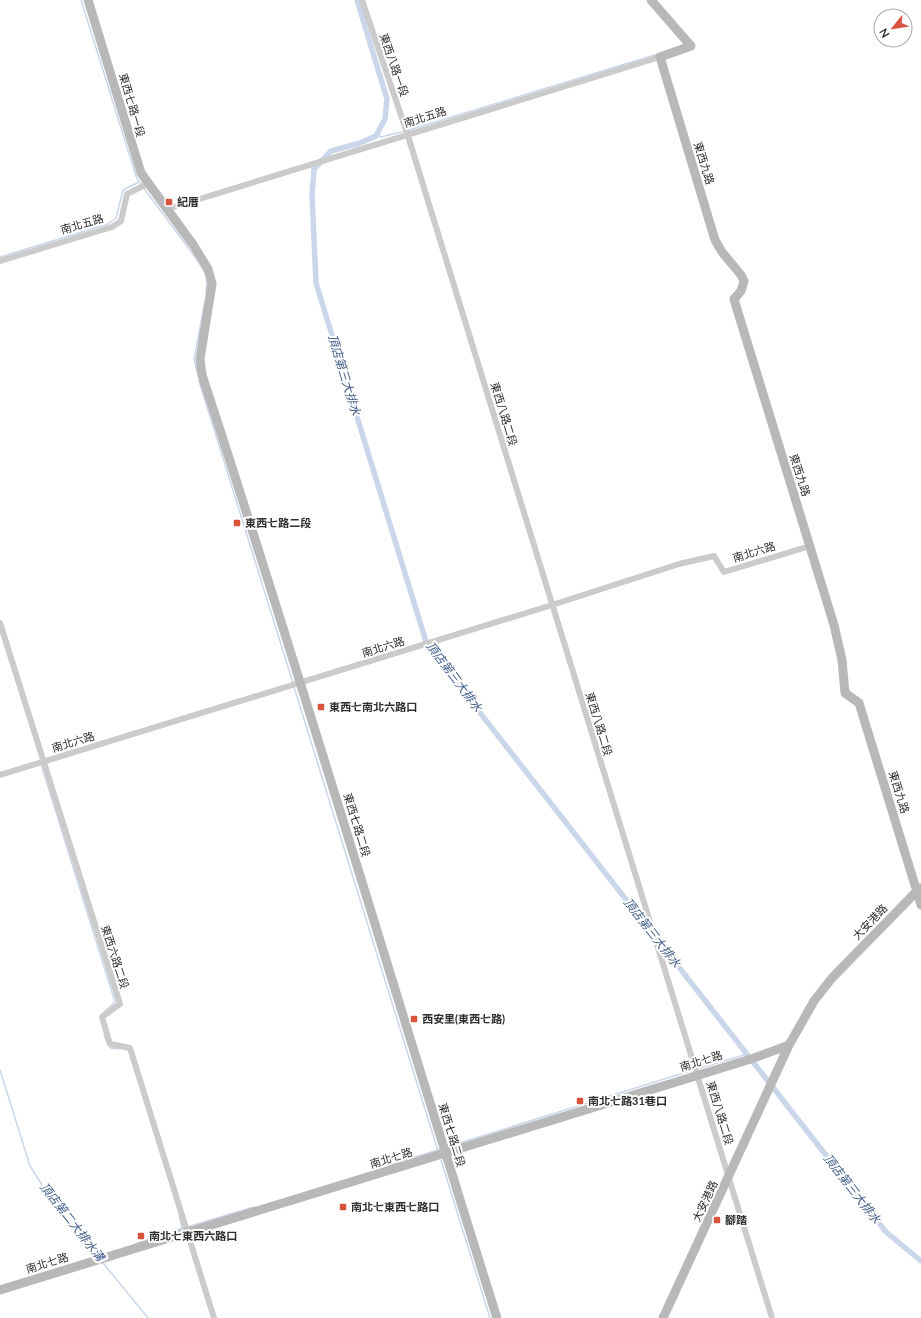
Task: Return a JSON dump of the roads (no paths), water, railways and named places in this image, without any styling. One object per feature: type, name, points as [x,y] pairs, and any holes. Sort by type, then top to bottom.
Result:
[{"type":"street","name":"東西七路一段","points":[[88,0],[135,160],[147,184],[167,209]]},
{"type":"street","name":"東西八路一段","points":[[362,0],[408,136]]},
{"type":"street","name":"南北五路","points":[[167,209],[277,173],[408,136],[691,46],[651,0]]},
{"type":"street","name":"東西九路","points":[[660,57],[715,240],[722,252],[741,275],[744,281],[741,291],[734,299],[834,625],[842,660],[845,693],[860,703],[919,889],[921,905]]},
{"type":"street","name":"東西八路二段","points":[[408,136],[772,1318]]},
{"type":"street","name":"南北五路","points":[[0,261],[112,227],[121,221],[127,194],[147,184]]},
{"type":"street","name":"東西七路二段","points":[[167,209],[208,269],[212,284],[200,359],[202,375],[300,682],[497,1318]]},
{"type":"street","name":"南北六路","points":[[0,775],[552,605],[679,564],[714,556],[724,572],[810,546]]},
{"type":"street","name":"東西六路二段","points":[[0,623],[120,1004],[102,1016],[110,1044],[130,1048],[214,1318]]},
{"type":"street","name":"大安港路","points":[[663,1318],[789,1046],[814,1001],[832,978],[919,889]]},
{"type":"street","name":"南北七路","points":[[0,1290],[187,1232],[312,1196],[789,1046]]},
{"type":"waterway","points":[[81,0],[137,179],[141,184]]},
{"type":"waterway","name":"頂店第三大排水","points":[[357,0],[387,99],[385,119],[376,136],[360,143],[331,151],[314,169],[312,195],[316,283],[427,645],[886,1232],[921,1261]]},
{"type":"waterway","points":[[409,130],[658,54]]},
{"type":"waterway","points":[[376,134],[381,137],[405,131]]},
{"type":"waterway","points":[[0,257],[108,224],[116,218],[123,190],[139,182]]},
{"type":"waterway","points":[[143,187],[198,261],[205,273]]},
{"type":"waterway","points":[[206,293],[207,279]]},
{"type":"waterway","points":[[197,372],[194,359],[205,301]]},
{"type":"waterway","points":[[199,381],[293,683]]},
{"type":"waterway","points":[[294,687],[438,1151]]},
{"type":"waterway","points":[[41,764],[115,1002],[102,1014]]},
{"type":"waterway","points":[[104,1035],[107,1043]]},
{"type":"waterway","points":[[109,1046],[111,1048],[118,1049]]},
{"type":"waterway","points":[[697,1069],[747,1054]]},
{"type":"waterway","name":"頂店第二大排水溝","points":[[0,1070],[30,1166],[51,1199],[98,1257]]},
{"type":"waterway","points":[[447,1147],[693,1070]]},
{"type":"waterway","points":[[390,1165],[441,1149]]},
{"type":"waterway","points":[[441,1160],[490,1318]]},
{"type":"waterway","points":[[187,1227],[254,1207]]},
{"type":"waterway","points":[[179,1215],[182,1228]]},
{"type":"waterway","points":[[135,1244],[183,1228]]},
{"type":"waterway","name":"頂店第二大排水溝","points":[[103,1263],[148,1318]]},
{"type":"place","name":"紀厝","points":[[169,202]]},
{"type":"place","name":"東西七路二段","points":[[237,523]]},
{"type":"place","name":"東西七南北六路口","points":[[321,707]]},
{"type":"place","name":"西安里(東西七路)","points":[[414,1019]]},
{"type":"place","name":"南北七路31巷口","points":[[580,1101]]},
{"type":"place","name":"南北七東西七路口","points":[[343,1207]]},
{"type":"place","name":"腳踏","points":[[717,1220]]},
{"type":"place","name":"南北七東西六路口","points":[[141,1236]]}]
